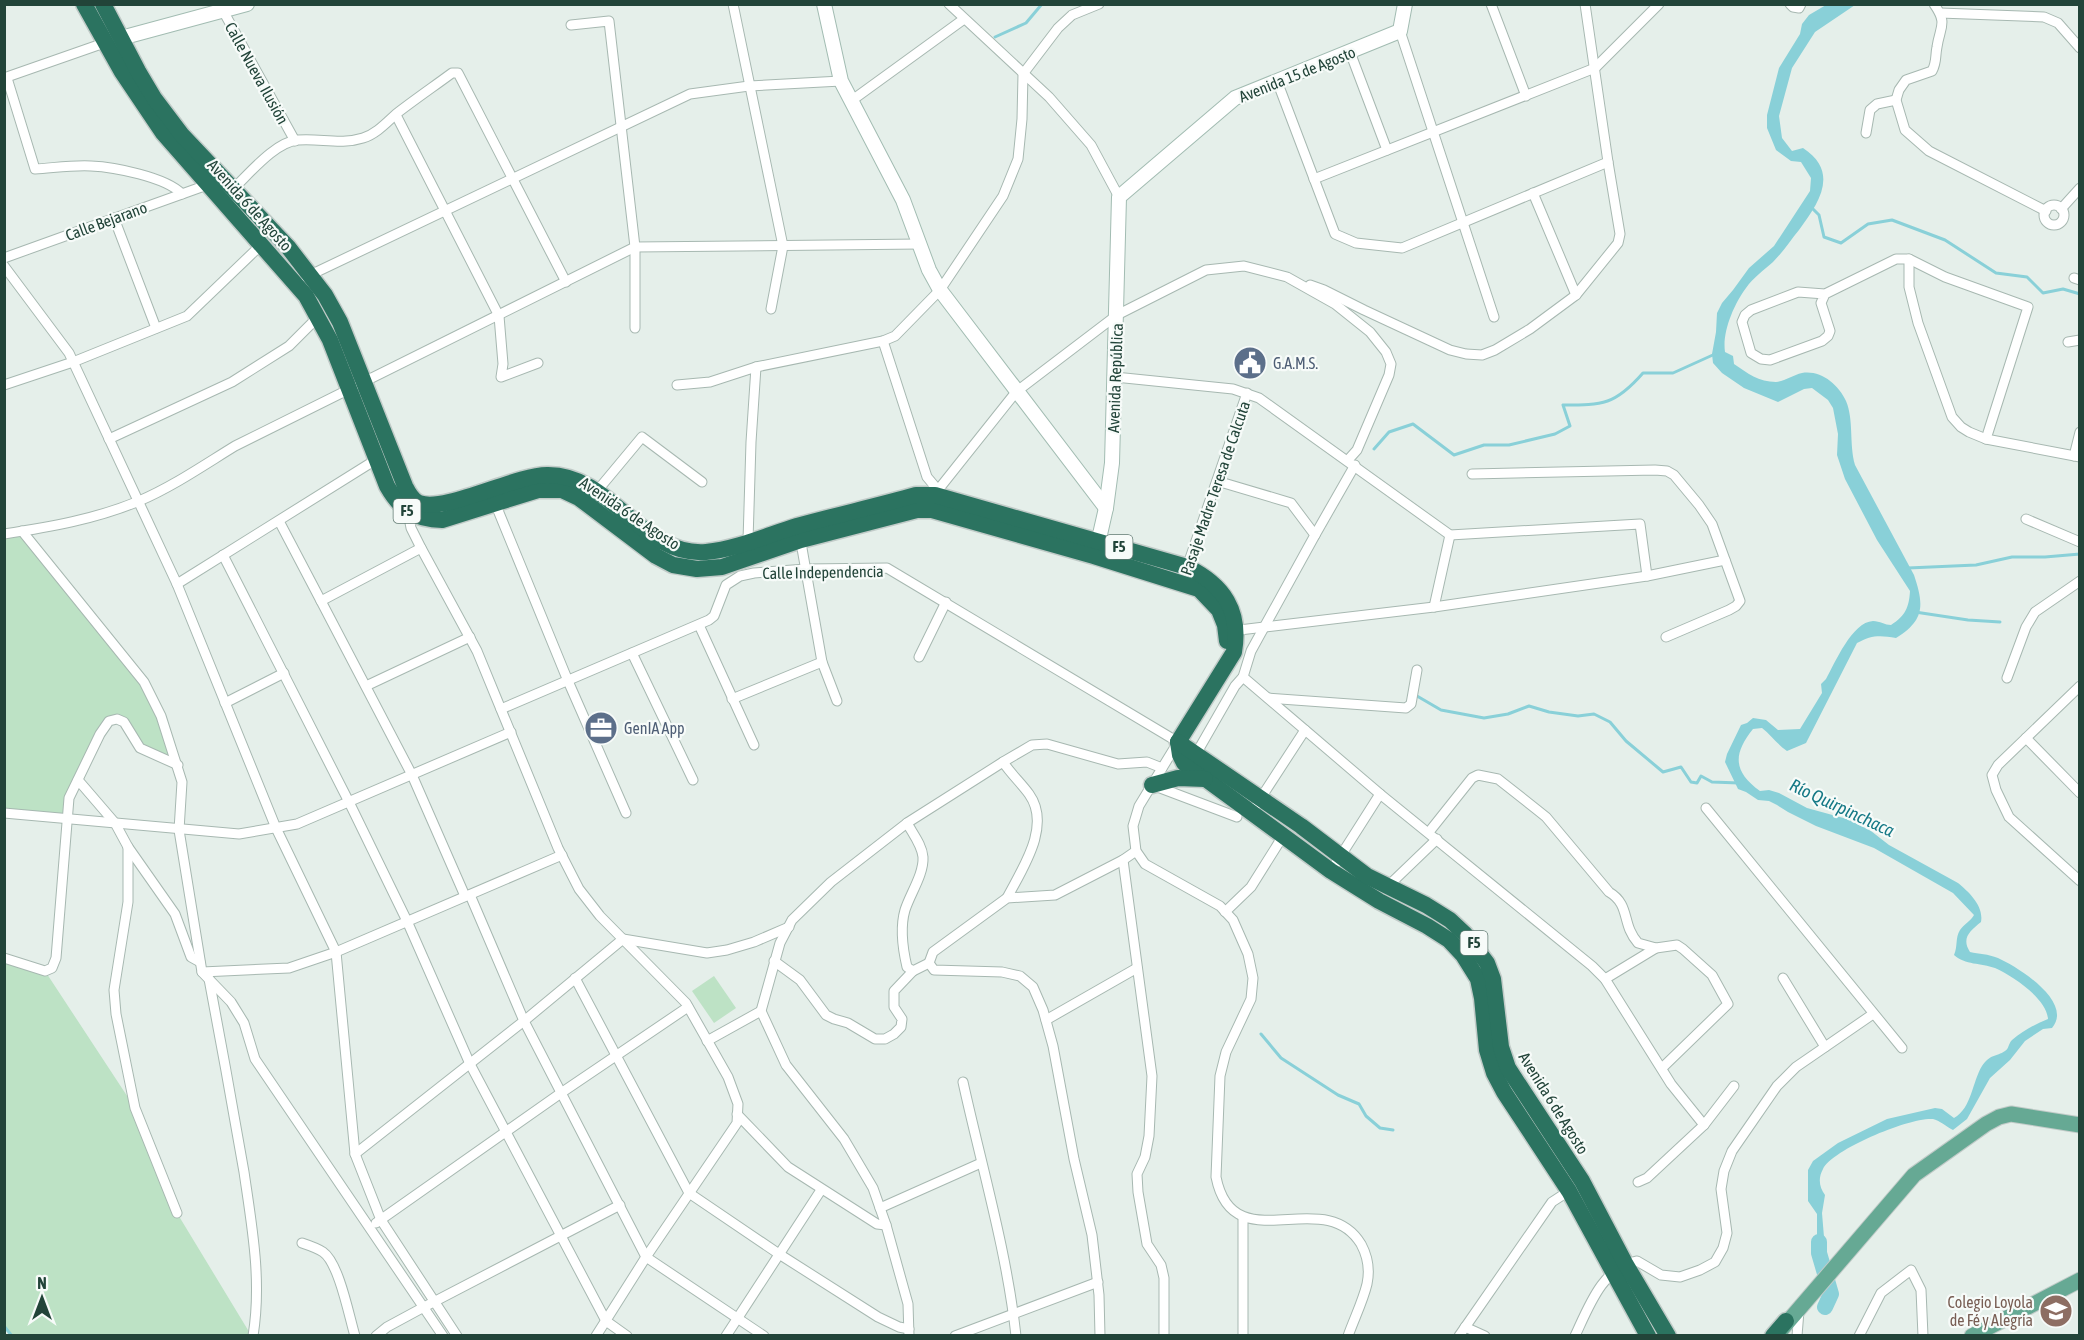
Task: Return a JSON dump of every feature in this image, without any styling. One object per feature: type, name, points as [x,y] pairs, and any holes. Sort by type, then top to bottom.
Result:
[{"type":"highway","name":"Avenida 6 de Agosto","points":[[84,4],[182,135],[233,189],[304,279],[318,317],[358,387],[397,487],[401,506],[408,512],[430,520],[442,520],[577,480],[597,491],[673,565],[697,568],[722,567],[799,533],[916,495],[935,498],[1185,575],[1210,598],[1231,631],[1227,663],[1178,742],[1184,763],[1244,815],[1336,865],[1383,894],[1426,904],[1450,920],[1474,944],[1493,979],[1501,1047],[1508,1068],[1505,1078],[1576,1186],[1619,1267],[1648,1335]]},
{"type":"highway","name":"Avenida 6 de Agosto","points":[[103,4],[113,40],[143,106],[163,133],[262,244],[326,295],[340,322],[377,459],[397,487],[419,503],[442,504],[531,477],[546,475],[563,483],[579,498],[658,548],[671,547],[705,552],[722,550],[748,541],[799,533]]},
{"type":"highway","points":[[408,512],[424,504]]},
{"type":"highway","name":"Avenida 6 de Agosto","points":[[1178,742],[1301,826],[1336,865]]},
{"type":"highway","points":[[1152,785],[1178,778],[1204,779]]},
{"type":"highway","name":"Avenida 6 de Agosto","points":[[1619,1267],[1668,1335]]},
{"type":"main road","points":[[1767,1335],[1779,1331],[1914,1175],[1986,1124],[2011,1114],[2079,1125]]},
{"type":"main road","points":[[1972,1335],[2079,1280]]},
{"type":"street","points":[[182,194],[175,186],[120,170],[91,166],[35,169],[6,78],[113,40],[222,8],[248,4]]},
{"type":"street","points":[[734,4],[783,246],[771,309]]},
{"type":"street","points":[[824,4],[841,81],[903,200],[929,270],[940,290],[1106,508]]},
{"type":"street","points":[[948,4],[1048,97],[1091,145],[1119,197]]},
{"type":"street","points":[[677,385],[710,382],[756,367],[883,341],[895,336],[940,290],[1004,196],[1018,159],[1023,74],[1058,28],[1072,15],[1099,4]]},
{"type":"street","points":[[1405,4],[1400,31],[1494,318]]},
{"type":"street","points":[[1491,4],[1526,96]]},
{"type":"street","points":[[935,498],[1016,392],[1117,315],[1206,270],[1244,266],[1287,277],[1324,290],[1450,350],[1482,355],[1496,351],[1576,295],[1618,243],[1620,234],[1585,4]]},
{"type":"street","points":[[1314,179],[1595,68],[1659,4]]},
{"type":"street","points":[[1790,4],[1799,8],[1801,4]]},
{"type":"street","points":[[1934,4],[1944,26],[1936,46],[1936,63],[1932,71],[1906,80],[1896,100],[1905,130],[1929,151],[2046,211]]},
{"type":"street","name":"Calle Nueva Ilusión","points":[[222,8],[294,141]]},
{"type":"street","points":[[1940,13],[2043,17],[2058,23],[2079,48]]},
{"type":"street","points":[[851,101],[964,19]]},
{"type":"street","points":[[571,24],[609,21],[635,247],[635,328]]},
{"type":"street","name":"Avenida 15 de Agosto","points":[[1119,197],[1235,98],[1400,31]]},
{"type":"street","points":[[1350,52],[1387,150]]},
{"type":"street","points":[[233,189],[274,150],[286,142],[343,142],[363,138],[387,124],[452,73],[458,73],[566,282]]},
{"type":"street","points":[[304,279],[443,210],[690,94],[749,86],[841,81]]},
{"type":"street","points":[[1277,81],[1335,234],[1356,243],[1402,248],[1608,162]]},
{"type":"street","points":[[1866,133],[1870,110],[1876,104],[1896,100]]},
{"type":"street","points":[[396,115],[499,316],[501,377],[538,363]]},
{"type":"street","name":"Calle Bejarano","points":[[4,258],[207,185]]},
{"type":"street","points":[[2061,209],[2079,188]]},
{"type":"street","points":[[1533,193],[1576,295]]},
{"type":"street","name":"Avenida República","points":[[1096,549],[1106,508],[1112,463],[1119,197]]},
{"type":"street","points":[[2053,206],[2061,209],[2063,219],[2056,225],[2047,222],[2044,216],[2046,211],[2053,206]]},
{"type":"street","points":[[114,218],[156,328]]},
{"type":"street","points":[[4,385],[73,362],[187,316],[262,244]]},
{"type":"street","points":[[4,523],[7,534],[62,525],[138,501],[173,484],[235,446],[358,387],[635,247],[920,244]]},
{"type":"street","points":[[1825,294],[1821,303],[1830,331],[1822,341],[1770,360],[1761,359],[1751,353],[1742,322],[1751,309],[1798,292],[1825,294],[1896,259],[1909,259],[1945,277],[2028,307],[1986,439]]},
{"type":"street","points":[[1909,259],[1909,287],[1918,323],[1952,417],[1961,427],[1986,439],[2077,456],[2079,432]]},
{"type":"street","points":[[4,266],[69,353],[177,584],[276,828],[336,952],[355,1154],[360,1173],[381,1220],[457,1335]]},
{"type":"street","points":[[1196,754],[1235,686],[1243,677],[1251,651],[1315,535],[1351,463],[1389,375],[1390,364],[1386,352],[1370,332],[1335,304],[1287,277]]},
{"type":"street","points":[[109,439],[232,382],[289,346],[318,317]]},
{"type":"street","points":[[2068,342],[2079,340]]},
{"type":"street","points":[[883,341],[935,498]]},
{"type":"street","points":[[748,541],[756,367]]},
{"type":"street","points":[[1115,378],[1233,389],[1258,398],[1450,535],[1640,524],[1647,576]]},
{"type":"street","name":"Pasaje Madre Teresa de Calcuta","points":[[1185,575],[1247,393]]},
{"type":"street","points":[[597,491],[642,437],[702,482]]},
{"type":"street","points":[[177,584],[377,459]]},
{"type":"street","points":[[1472,474],[1667,471],[1674,475],[1712,524],[1740,601],[1736,606],[1666,637]]},
{"type":"street","points":[[1217,481],[1291,502],[1315,535]]},
{"type":"street","points":[[495,503],[568,681],[626,813]]},
{"type":"street","points":[[408,512],[411,528],[477,651],[562,855],[579,889],[600,916],[688,1008],[728,1077],[738,1104],[737,1123],[596,1335]]},
{"type":"street","points":[[2026,519],[2079,542]]},
{"type":"street","points":[[279,521],[412,775],[524,1021],[646,1257],[764,1335]]},
{"type":"street","points":[[22,531],[144,681],[161,716],[182,782],[179,830],[201,967]]},
{"type":"street","points":[[799,533],[822,662],[837,701]]},
{"type":"street","points":[[1434,607],[1450,535]]},
{"type":"street","points":[[321,601],[421,548]]},
{"type":"street","points":[[223,555],[349,802],[407,921],[470,1064],[505,1133],[606,1321],[627,1335]]},
{"type":"street","points":[[1231,631],[1434,607],[1647,576],[1725,560]]},
{"type":"street","name":"Calle Independencia","points":[[501,709],[699,625],[714,616],[726,585],[734,579],[754,573],[887,568],[1178,742]]},
{"type":"street","points":[[2007,678],[2026,627],[2035,612],[2079,581]]},
{"type":"street","points":[[919,657],[946,602]]},
{"type":"street","points":[[699,625],[754,745]]},
{"type":"street","points":[[366,686],[470,637]]},
{"type":"street","points":[[632,653],[693,780]]},
{"type":"street","points":[[732,699],[822,662]]},
{"type":"street","points":[[1268,698],[1406,708],[1411,704],[1417,670]]},
{"type":"street","points":[[225,703],[284,673]]},
{"type":"street","points":[[1243,677],[1380,794],[1592,966],[1605,979],[1671,1084],[1704,1125]]},
{"type":"street","points":[[2079,686],[1998,765],[1992,775],[1996,790],[2009,817],[2079,881]]},
{"type":"street","points":[[4,958],[45,971],[52,968],[56,958],[69,798],[100,734],[109,721],[117,719],[124,722],[140,748],[178,765]]},
{"type":"street","points":[[1152,785],[1244,815],[1261,798],[1305,730]]},
{"type":"street","points":[[4,813],[240,834],[297,824],[511,732]]},
{"type":"street","points":[[2026,738],[2079,793]]},
{"type":"street","points":[[1178,742],[1139,806],[1133,826],[1136,851],[1145,864],[1220,906],[1226,912],[1233,920],[1244,946],[1253,978],[1251,999],[1226,1052],[1220,1076],[1216,1177],[1222,1197],[1243,1217],[1263,1221],[1327,1219],[1344,1225],[1353,1232],[1365,1252],[1369,1265],[1367,1284],[1348,1335]]},
{"type":"street","points":[[576,978],[689,1193],[878,1317],[909,1332],[908,1304],[873,1188],[844,1139],[786,1065],[761,1011],[780,943],[792,921],[831,882],[907,823],[1032,745],[1047,744],[1118,764],[1147,762],[1162,768]]},
{"type":"street","points":[[774,961],[800,980],[826,1015],[848,1023],[874,1039],[885,1039],[894,1034],[901,1027],[902,1019],[894,1007],[894,991],[913,971],[929,963],[933,952],[1007,898],[1030,855],[1037,827],[1036,811],[1031,796],[1003,762]]},
{"type":"street","points":[[1429,832],[1472,778],[1478,775],[1498,779],[1546,817],[1609,892],[1619,897],[1623,903],[1627,928],[1638,943],[1656,948]]},
{"type":"street","points":[[78,780],[115,824],[128,847],[175,915],[191,957],[231,1002],[244,1023],[255,1059],[443,1335]]},
{"type":"street","points":[[1336,865],[1380,794]]},
{"type":"street","points":[[1706,808],[1902,1048]]},
{"type":"street","points":[[907,823],[921,846],[923,859],[903,922],[905,957],[907,966],[913,971]]},
{"type":"street","points":[[1226,912],[1251,887],[1283,836]]},
{"type":"street","points":[[1383,894],[1437,838]]},
{"type":"street","points":[[128,847],[128,902],[114,990],[116,1014],[135,1108],[177,1213]]},
{"type":"street","points":[[1007,898],[1055,895],[1136,851]]},
{"type":"street","points":[[201,967],[289,968],[336,952],[562,855]]},
{"type":"street","points":[[1123,860],[1152,1076],[1149,1136],[1145,1157],[1137,1174],[1138,1192],[1147,1244],[1161,1265],[1164,1278],[1164,1335]]},
{"type":"street","points":[[355,1154],[524,1021],[623,939],[707,952],[727,950],[754,942],[789,927]]},
{"type":"street","points":[[1605,979],[1656,948],[1677,945],[1713,975],[1728,1004],[1662,1068]]},
{"type":"street","points":[[929,963],[934,970],[945,972],[974,970],[1020,976],[1034,987],[1053,1046],[1074,1159],[1092,1235],[1098,1282],[1100,1335]]},
{"type":"street","points":[[1046,1020],[1137,968]]},
{"type":"street","points":[[1783,978],[1825,1047]]},
{"type":"street","points":[[209,979],[233,1103],[251,1220],[257,1310],[253,1335]]},
{"type":"street","points":[[369,1228],[561,1093],[688,1008]]},
{"type":"street","points":[[707,1041],[761,1011]]},
{"type":"street","points":[[1575,1335],[1603,1282],[1619,1267],[1637,1261],[1661,1275],[1680,1277],[1714,1262],[1723,1248],[1727,1233],[1721,1189],[1724,1171],[1732,1151],[1777,1086],[1796,1067],[1873,1014]]},
{"type":"street","points":[[963,1082],[1016,1335]]},
{"type":"street","points":[[1638,1182],[1647,1178],[1704,1125],[1734,1086]]},
{"type":"street","points":[[737,1114],[788,1167],[877,1224],[886,1225]]},
{"type":"street","points":[[880,1208],[981,1162]]},
{"type":"street","points":[[1459,1335],[1552,1202],[1576,1186]]},
{"type":"street","points":[[726,1335],[821,1190]]},
{"type":"street","points":[[376,1335],[435,1301],[620,1205]]},
{"type":"street","points":[[1242,1335],[1243,1217]]},
{"type":"street","points":[[302,1243],[325,1252],[339,1278],[355,1335]]},
{"type":"street","points":[[1859,1335],[1881,1293],[1911,1270],[1921,1290],[1923,1335]]},
{"type":"street","points":[[955,1335],[1098,1282]]},
{"type":"street","points":[[1797,1335],[1800,1306]]},
{"type":"street","points":[[1465,1327],[1485,1335]]},
{"type":"green space","points":[[22,531],[144,682],[178,765],[151,754],[124,722],[109,721],[78,780],[67,819],[5,813],[5,534]]},
{"type":"green space","points":[[4,958],[45,971],[135,1108],[177,1213],[251,1335],[12,1336],[4,1326]]},
{"type":"green space","points":[[714,976],[736,1008],[714,1023],[692,991]]},
{"type":"water","points":[[1826,5],[1855,5],[1815,32],[1792,68],[1779,116],[1782,138],[1792,151],[1803,148],[1821,167],[1823,177],[1819,199],[1777,258],[1752,281],[1742,295],[1727,327],[1725,352],[1733,356],[1734,364],[1764,380],[1776,382],[1802,373],[1809,373],[1828,379],[1838,389],[1848,408],[1855,465],[1914,575],[1920,611],[1912,625],[1896,638],[1876,636],[1857,643],[1806,743],[1787,751],[1762,728],[1753,729],[1742,747],[1739,763],[1745,777],[1760,791],[1769,790],[1779,793],[1807,808],[1847,819],[1958,883],[1975,900],[1980,910],[1981,922],[1970,932],[1966,943],[1970,952],[1998,958],[2030,977],[2050,997],[2056,1007],[2057,1018],[2052,1028],[2043,1029],[2025,1041],[2010,1060],[1990,1078],[1967,1119],[1953,1130],[1933,1119],[1908,1123],[1856,1144],[1830,1161],[1821,1172],[1820,1179],[1820,1186],[1825,1195],[1822,1213],[1826,1261],[1819,1268],[1817,1214],[1808,1201],[1808,1170],[1813,1161],[1838,1143],[1887,1119],[1935,1108],[1942,1109],[1954,1118],[1965,1108],[1985,1062],[2006,1050],[2012,1040],[2020,1034],[2048,1019],[2046,1011],[2036,996],[2019,982],[1995,968],[1968,962],[1954,955],[1958,933],[1974,915],[1953,893],[1874,848],[1816,826],[1769,801],[1758,800],[1738,789],[1725,762],[1741,725],[1753,718],[1766,720],[1778,730],[1800,729],[1822,693],[1821,684],[1851,636],[1865,623],[1873,621],[1891,625],[1903,615],[1910,591],[1877,540],[1845,479],[1837,455],[1838,434],[1833,408],[1828,400],[1812,388],[1804,389],[1778,402],[1744,388],[1722,373],[1713,363],[1717,313],[1722,303],[1749,268],[1774,246],[1810,191],[1811,178],[1801,162],[1791,161],[1776,150],[1767,128],[1767,115],[1779,68],[1800,34],[1802,24],[1809,15]]},
{"type":"waterway","points":[[995,37],[1026,23],[1042,4]]},
{"type":"waterway","points":[[1812,208],[1819,215],[1824,237],[1841,243],[1868,224],[1892,220],[1945,240],[1996,273],[2027,277],[2043,293],[2063,289],[2080,294]]},
{"type":"waterway","points":[[1374,449],[1389,432],[1413,424],[1454,455],[1484,445],[1509,445],[1555,434],[1570,426],[1563,405],[1608,401],[1624,392],[1643,373],[1673,373],[1715,354]]},
{"type":"waterway","points":[[1908,568],[1976,565],[2012,557],[2080,554]]},
{"type":"waterway","points":[[1915,612],[2000,622]]},
{"type":"waterway","points":[[1417,696],[1441,710],[1484,718],[1508,714],[1529,706],[1549,712],[1578,716],[1594,714],[1610,722],[1626,741],[1663,772],[1681,767],[1691,782],[1697,783],[1701,776],[1712,782],[1739,783]]},
{"type":"waterway","points":[[1261,1034],[1281,1058],[1338,1095],[1359,1104],[1366,1116],[1380,1128],[1393,1130]]},
{"type":"waterway","name":"Río Quirpinchaca","points":[[1819,1242],[1819,1253],[1831,1294],[1825,1307]]},
{"type":"waterway","points":[[4,1326],[12,1336]]},
{"type":"place","name":"G.A.M.S.","points":[[1250,363]]},
{"type":"place","name":"GenIA App","points":[[601,728]]},
{"type":"place","name":"Colegio Loyola de Fé y Alegría","points":[[2056,1311]]}]
